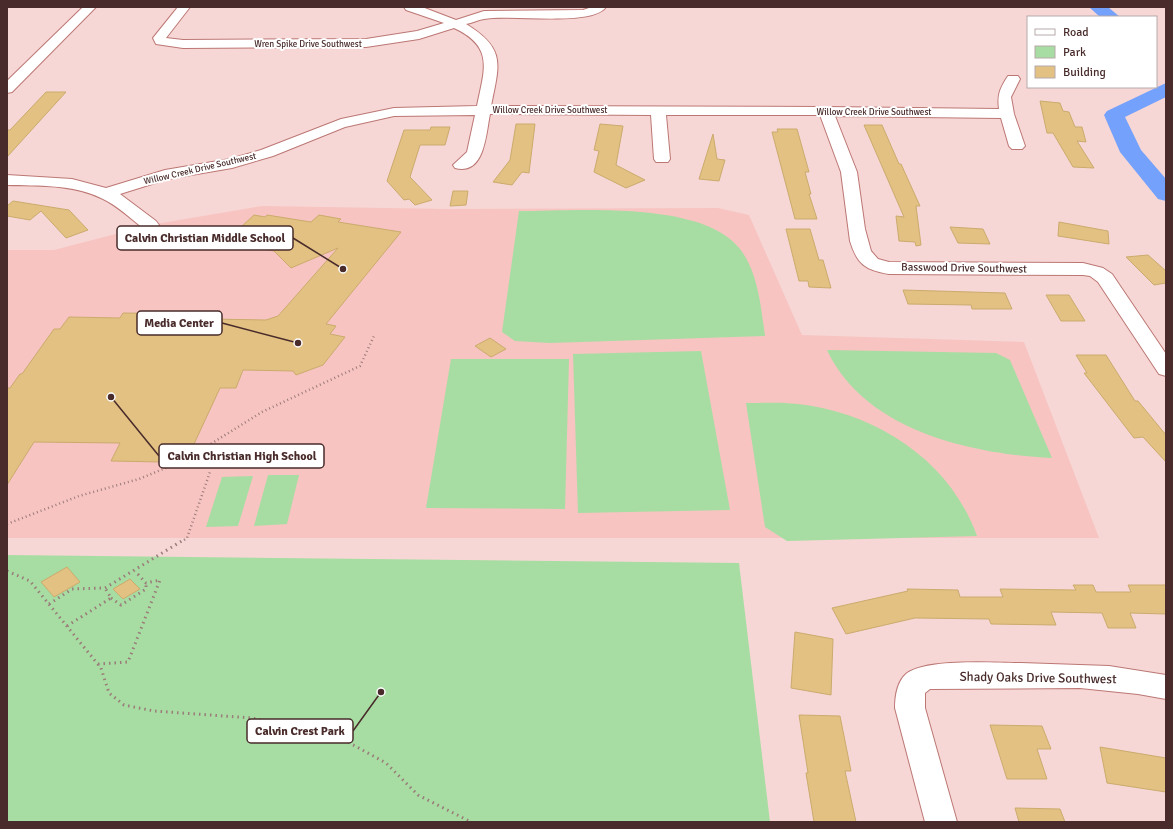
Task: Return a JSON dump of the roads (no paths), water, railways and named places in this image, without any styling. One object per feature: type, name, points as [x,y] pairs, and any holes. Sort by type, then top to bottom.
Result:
[{"type":"street","points":[[7,89],[90,7]]},
{"type":"street","name":"Wren Spike Drive Southwest","points":[[184,7],[161,35],[159,38],[161,41],[182,44],[366,43],[413,36],[474,16],[498,10],[578,14],[596,10]]},
{"type":"street","points":[[410,7],[453,24],[478,38],[488,47],[491,55],[492,66],[475,152],[470,159],[461,165]]},
{"type":"street","points":[[7,70],[26,70]]},
{"type":"street","points":[[1013,79],[1004,97],[1007,114],[1017,146]]},
{"type":"street","name":"Willow Creek Drive Southwest","points":[[106,193],[165,175],[232,163],[267,153],[331,127],[363,117],[406,111],[826,111],[1007,114]]},
{"type":"street","points":[[658,111],[662,159]]},
{"type":"street","name":"Basswood Drive Southwest","points":[[826,111],[847,164],[856,228],[865,255],[869,261],[877,265],[890,268],[1083,269],[1096,272],[1105,278],[1166,369]]},
{"type":"street","points":[[7,180],[68,184],[106,193],[150,225]]},
{"type":"street","name":"Shady Oaks Drive Southwest","points":[[941,822],[910,708],[909,699],[913,686],[925,677],[1074,676],[1122,680],[1166,687]]},
{"type":"waterway","points":[[1097,7],[1110,16]]},
{"type":"waterway","points":[[1166,89],[1114,115],[1131,152],[1166,194]]},
{"type":"place","name":"Calvin Christian Middle School","points":[[343,269]]},
{"type":"place","name":"Media Center","points":[[298,343]]},
{"type":"place","name":"Calvin Christian High School","points":[[111,397]]},
{"type":"place","name":"Calvin Crest Park","points":[[381,692]]}]
